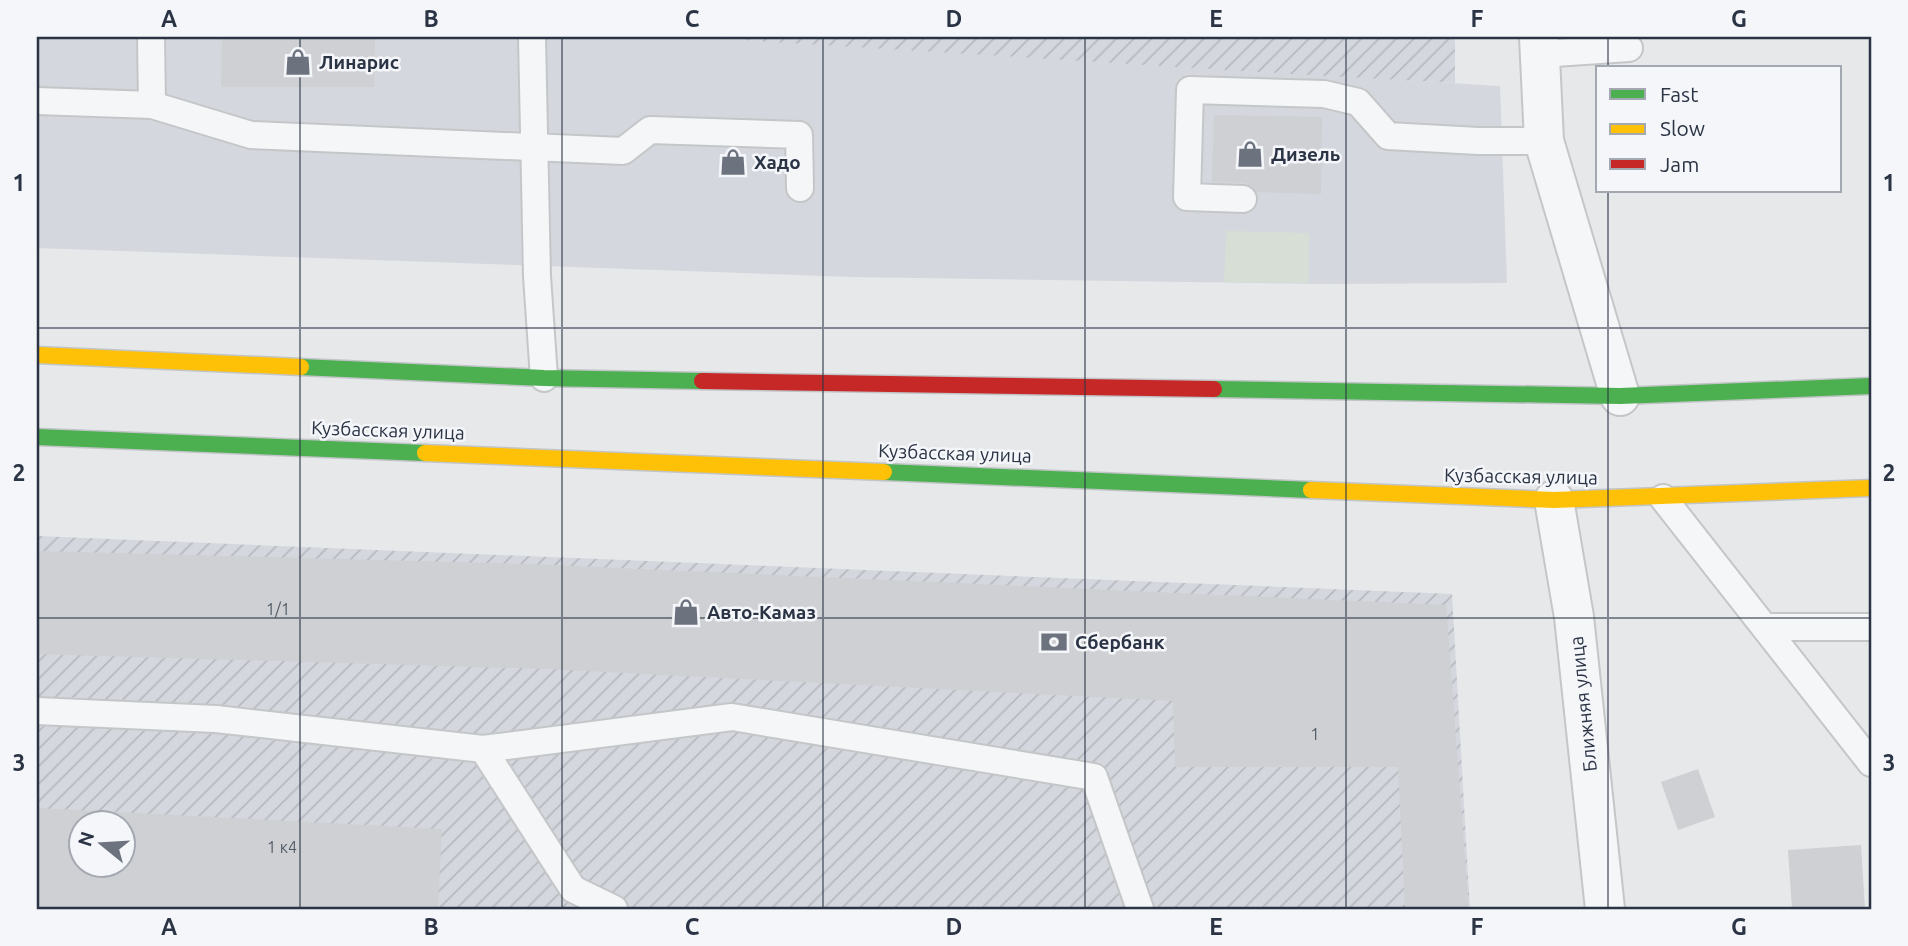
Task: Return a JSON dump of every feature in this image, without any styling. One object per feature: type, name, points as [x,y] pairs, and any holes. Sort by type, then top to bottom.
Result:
[{"type":"main road","points":[[37,355],[544,377],[1620,396],[1871,386]]},
{"type":"main road","name":"Кузбасская улица","points":[[37,437],[1554,500],[1663,498],[1871,488]]},
{"type":"street","points":[[1540,46],[1544,141],[1620,396]]},
{"type":"street","name":"Ближняя улица","points":[[1554,500],[1574,617],[1605,909]]},
{"type":"lane","points":[[151,37],[152,105]]},
{"type":"lane","points":[[532,37],[537,276],[544,377]]},
{"type":"lane","points":[[1540,46],[1629,48]]},
{"type":"lane","points":[[1243,200],[1187,198],[1190,90],[1324,94],[1358,102],[1388,136],[1478,141],[1544,141]]},
{"type":"lane","points":[[37,102],[152,105],[251,135],[623,151],[650,130],[799,135],[800,188]]},
{"type":"lane","points":[[1663,498],[1871,763]]},
{"type":"lane","points":[[1765,627],[1871,627]]},
{"type":"lane","points":[[37,712],[216,719],[483,749],[732,716],[1094,778],[1140,909]]},
{"type":"lane","points":[[483,749],[571,899],[614,909]]},
{"type":"shaded area","points":[[37,37],[690,37],[1500,86],[1507,283],[1325,284],[852,277],[37,248]]},
{"type":"shaded area","points":[[690,37],[1455,37],[1455,83],[1326,76]]},
{"type":"shaded area","points":[[1226,231],[1309,233],[1309,283],[1224,282]]},
{"type":"shaded area","points":[[37,536],[1452,594],[1470,909],[37,909]]},
{"type":"building","name":"Линарис","points":[[222,37],[375,37],[374,87],[221,87]]},
{"type":"building","points":[[1214,115],[1322,117],[1321,194],[1257,192],[1244,183],[1212,182]]},
{"type":"building","points":[[37,551],[529,564],[1446,605],[1469,909],[1405,909],[1398,767],[1175,767],[1173,701],[548,669],[37,654]]},
{"type":"building","points":[[1698,769],[1715,817],[1678,830],[1661,782]]},
{"type":"building","points":[[37,808],[76,810],[66,810],[66,880],[136,880],[136,813],[442,829],[438,909],[37,909]]},
{"type":"building","points":[[1861,845],[1865,909],[1792,909],[1788,850]]},
{"type":"traffic: fast","points":[[301,367],[544,378],[702,381]]},
{"type":"traffic: fast","points":[[1214,389],[1620,396],[1871,386]]},
{"type":"traffic: fast","points":[[37,437],[425,453]]},
{"type":"traffic: fast","points":[[884,472],[1311,490]]},
{"type":"traffic: slow","points":[[37,355],[301,367]]},
{"type":"traffic: slow","points":[[425,453],[884,472]]},
{"type":"traffic: slow","points":[[1311,490],[1554,500],[1871,488]]},
{"type":"traffic: jam","points":[[702,381],[1214,389]]},
{"type":"place","name":"Линарис","points":[[298,62]]},
{"type":"place","name":"Дизель","points":[[1250,154]]},
{"type":"place","name":"Хадо","points":[[733,162]]},
{"type":"place","name":"Авто-Камаз","points":[[686,612]]},
{"type":"place","name":"Сбербанк","points":[[1054,642]]}]
